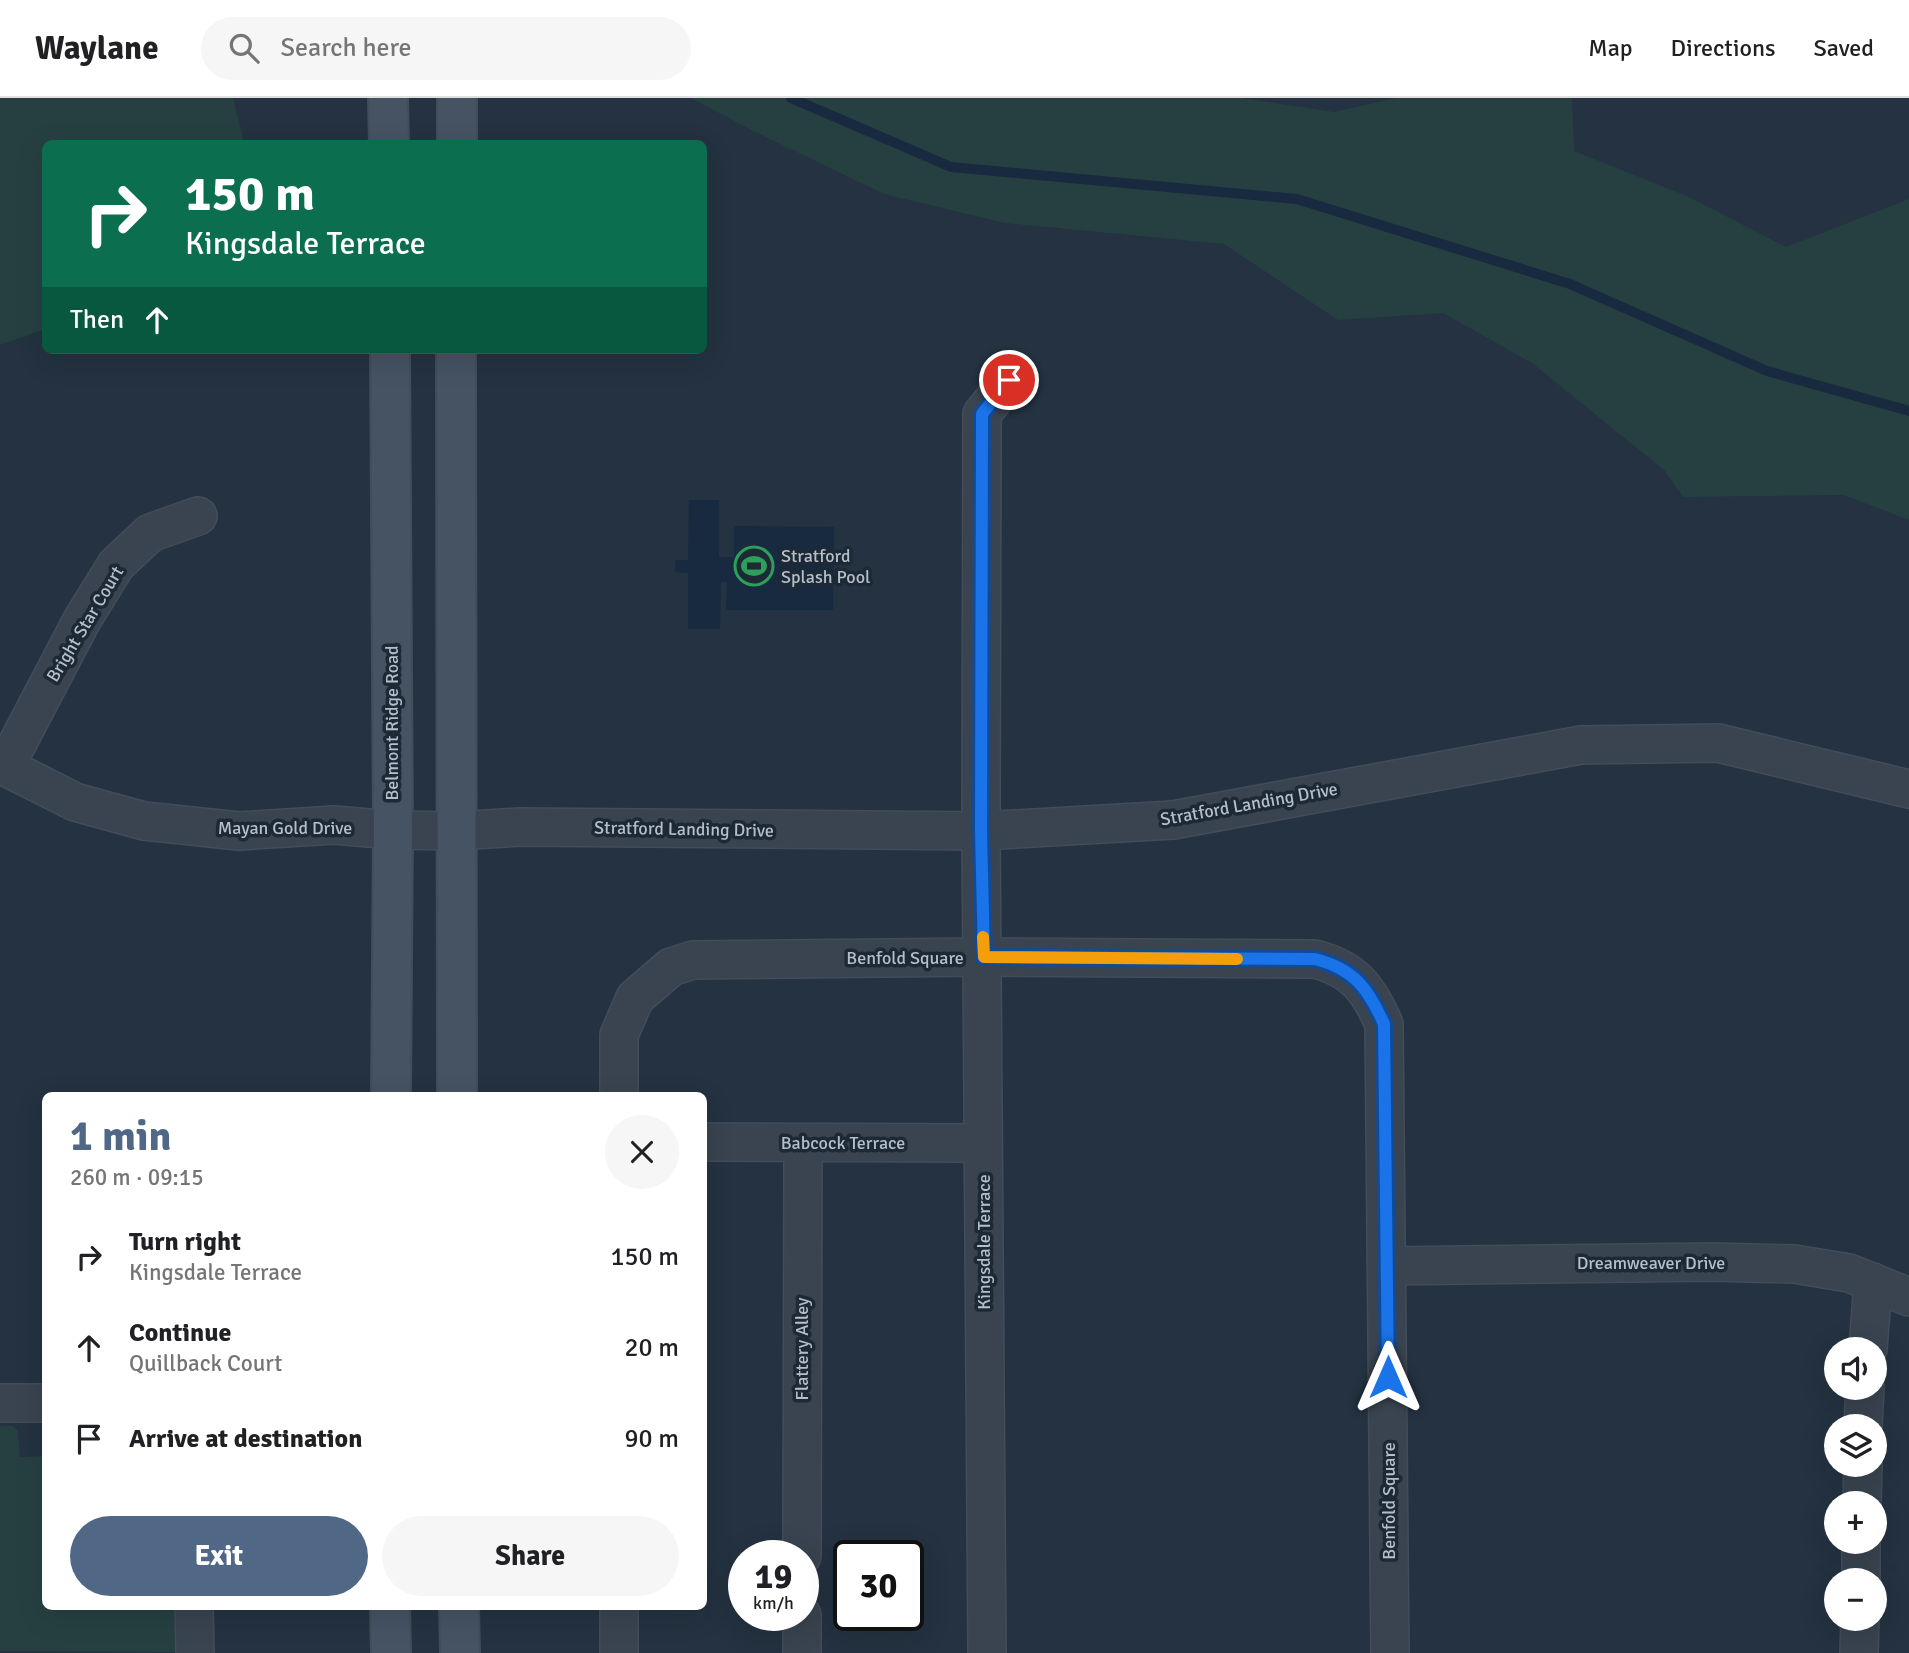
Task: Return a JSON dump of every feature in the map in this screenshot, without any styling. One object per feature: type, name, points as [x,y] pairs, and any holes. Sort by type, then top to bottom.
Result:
[{"type":"main road","points":[[388,98],[388,140]]},
{"type":"main road","points":[[457,98],[457,140]]},
{"type":"main road","name":"Belmont Ridge Road","points":[[390,354],[393,830],[391,1092]]},
{"type":"main road","points":[[456,354],[457,1092]]},
{"type":"main road","points":[[390,1610],[391,1653]]},
{"type":"main road","points":[[459,1610],[460,1653]]},
{"type":"street","name":"Kingsdale Terrace","points":[[987,1653],[981,831],[982,414],[1009,380]]},
{"type":"street","name":"Bright Star Court","points":[[2,765],[82,620],[116,565],[150,533],[198,516]]},
{"type":"street","name":"Stratford Landing Drive","points":[[455,831],[520,827],[981,831],[1173,820],[1581,745],[1718,743],[1909,789]]},
{"type":"street","name":"Mayan Gold Drive","points":[[2,765],[75,802],[144,821],[239,831],[334,825],[455,831]]},
{"type":"street","name":"Benfold Square","points":[[619,1092],[619,1035],[635,998],[671,967],[693,960],[984,957],[1315,959],[1334,964],[1358,980],[1372,998],[1384,1024],[1390,1653]]},
{"type":"street","name":"Babcock Terrace","points":[[707,1142],[984,1143]]},
{"type":"street","name":"Flattery Alley","points":[[802,1540],[803,1143]]},
{"type":"street","name":"Dreamweaver Drive","points":[[1387,1266],[1713,1262],[1794,1264],[1849,1273],[1909,1297]]},
{"type":"street","points":[[1869,1337],[1873,1282]]},
{"type":"street","points":[[0,1403],[42,1402]]},
{"type":"street","points":[[194,1610],[195,1653]]},
{"type":"street","points":[[619,1610],[619,1653]]},
{"type":"street","points":[[802,1631],[802,1653]]},
{"type":"street","points":[[1860,1631],[1860,1653]]},
{"type":"green space","points":[[0,98],[233,98],[243,140],[42,140],[42,330],[0,345]]},
{"type":"green space","points":[[691,98],[1242,98],[1334,112],[1396,98],[1572,98],[1574,151],[1689,197],[1786,247],[1909,199],[1909,520],[1844,495],[1683,497],[1664,470],[1532,363],[1443,313],[1338,320],[1224,244],[1005,223],[884,194]]},
{"type":"green space","points":[[0,1426],[13,1426],[18,1431],[20,1457],[42,1456],[42,1610],[174,1610],[175,1652],[0,1651]]},
{"type":"water","name":"Stratford Splash Pool","points":[[689,500],[719,500],[719,557],[734,557],[734,526],[834,527],[833,610],[726,610],[727,582],[721,582],[720,629],[688,629],[688,573],[675,572],[675,560],[688,560]]},
{"type":"waterway","points":[[791,98],[951,167],[1297,199],[1570,284],[1767,371],[1909,411]]},
{"type":"slow traffic","points":[[983,937],[984,957],[1237,959]]},
{"type":"place","name":"Stratford Splash Pool","points":[[754,566]]},
{"type":"route","points":[[1009,380],[982,414],[981,831],[984,957],[1315,959],[1334,964],[1358,980],[1372,998],[1384,1024],[1388,1377]]}]
